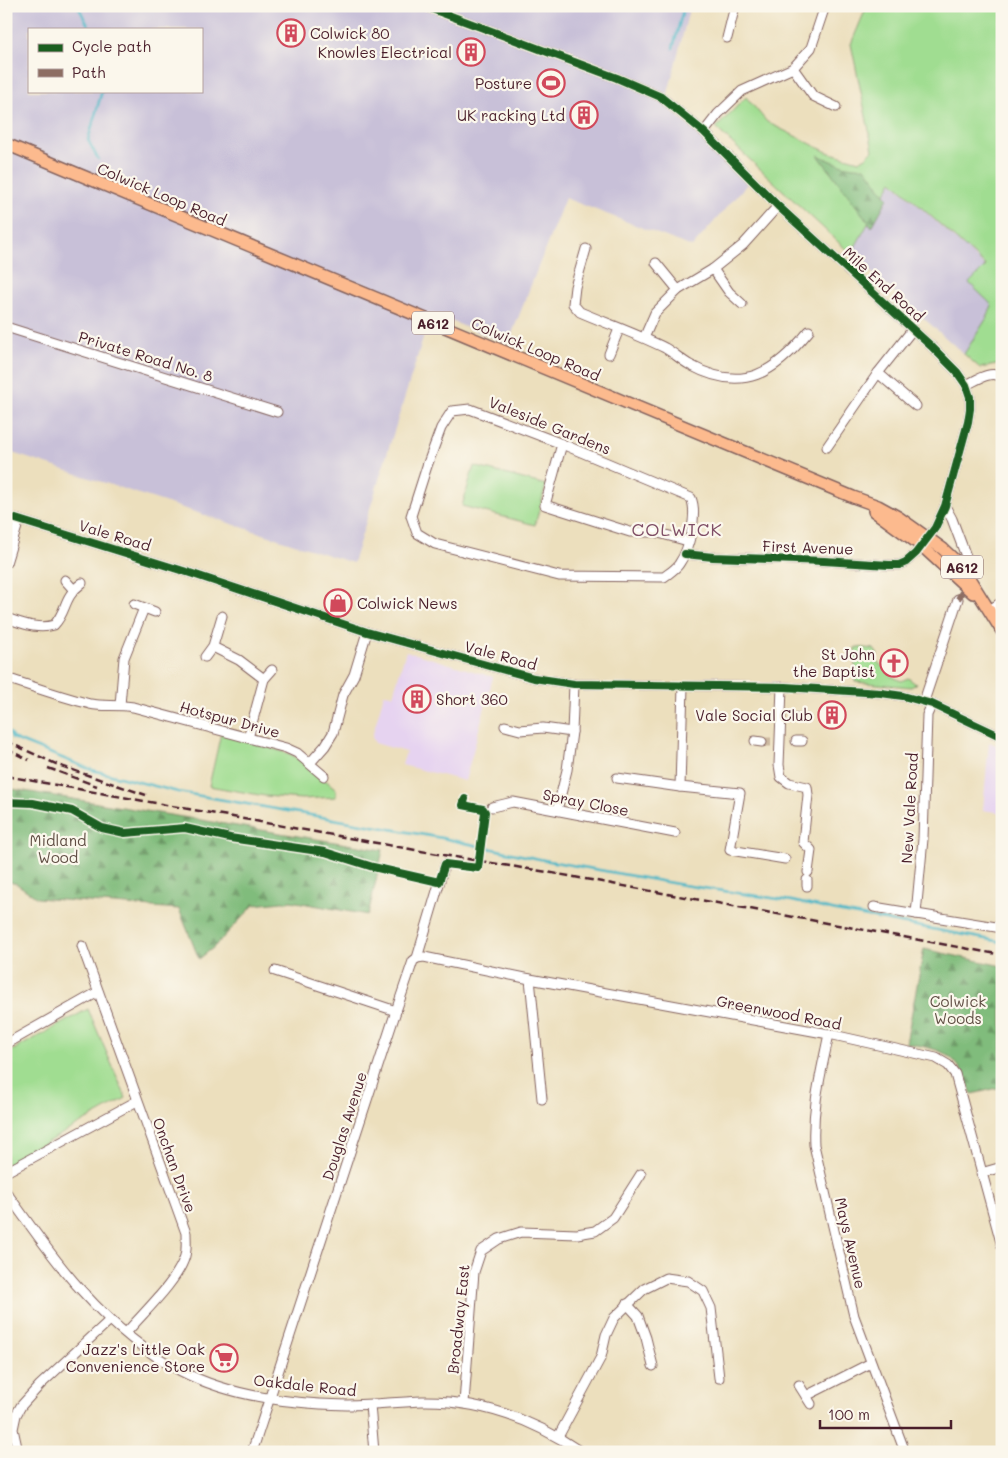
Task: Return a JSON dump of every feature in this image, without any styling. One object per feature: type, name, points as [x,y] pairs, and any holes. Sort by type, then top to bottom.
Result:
[{"type":"main road","name":"Colwick Loop Road","points":[[7,144],[858,500],[878,506],[898,517],[925,542]]},
{"type":"main road","name":"A612","points":[[925,542],[962,567],[1002,631]]},
{"type":"street","name":"Mile End Road","points":[[424,6],[617,78],[651,93],[675,108],[704,132],[778,206],[913,329],[957,372],[966,385]]},
{"type":"street","points":[[727,38],[735,6]]},
{"type":"street","points":[[704,132],[718,114],[742,91],[760,81],[793,68],[811,48],[825,6]]},
{"type":"street","points":[[793,68],[813,96],[836,107]]},
{"type":"street","points":[[644,338],[655,313],[678,290],[713,269],[743,244],[778,206]]},
{"type":"street","points":[[586,249],[575,287],[573,304],[580,312],[644,338],[673,352],[689,365],[714,376],[735,380],[765,372],[792,352],[809,331]]},
{"type":"street","points":[[656,263],[678,290]]},
{"type":"street","points":[[713,269],[729,292],[742,304]]},
{"type":"street","name":"Private Road No. 8","points":[[6,327],[277,412]]},
{"type":"street","points":[[609,354],[619,329]]},
{"type":"street","points":[[827,448],[836,441],[878,373],[913,329]]},
{"type":"street","points":[[878,373],[902,400],[916,406]]},
{"type":"street","points":[[925,542],[945,506],[968,422],[970,398],[966,385],[990,374],[997,374],[1002,377]]},
{"type":"street","name":"Valeside Gardens","points":[[470,409],[562,444],[691,498],[694,510],[688,541],[685,554],[678,566],[664,577],[559,576],[435,544],[417,533],[412,516],[441,428],[452,411],[470,409]]},
{"type":"street","points":[[562,444],[545,505],[630,532],[655,532],[688,541]]},
{"type":"street","points":[[945,506],[967,559]]},
{"type":"street","name":"Vale Road","points":[[6,516],[190,573],[367,632],[534,678],[574,684],[859,690],[903,696],[928,703],[1002,737]]},
{"type":"street","points":[[6,563],[19,520]]},
{"type":"street","name":"First Avenue","points":[[685,554],[889,566],[906,562],[925,542]]},
{"type":"street","points":[[65,580],[73,589]]},
{"type":"street","points":[[6,618],[37,627],[44,628],[54,625],[60,619],[68,596],[73,589],[82,583]]},
{"type":"street","name":"New Vale Road","points":[[916,914],[923,839],[928,703],[958,599]]},
{"type":"street","points":[[987,607],[1002,602]]},
{"type":"street","points":[[134,604],[156,612]]},
{"type":"street","points":[[120,705],[124,658],[144,608]]},
{"type":"street","points":[[205,657],[213,648],[222,616]]},
{"type":"street","points":[[310,763],[325,746],[333,733],[343,695],[354,674],[367,632]]},
{"type":"street","points":[[213,648],[238,660],[264,679]]},
{"type":"street","points":[[248,738],[264,679],[272,670]]},
{"type":"street","name":"Hotspur Drive","points":[[6,678],[91,704],[120,705],[286,748],[297,753],[324,776]]},
{"type":"street","points":[[557,810],[567,770],[572,732],[574,684]]},
{"type":"street","points":[[680,787],[683,686]]},
{"type":"street","points":[[782,687],[792,717],[779,741],[779,765],[781,777],[789,783],[807,786],[808,795],[803,842],[811,850],[807,880]]},
{"type":"street","points":[[505,726],[520,730],[543,728],[572,732]]},
{"type":"street","points":[[617,778],[740,793],[730,850],[784,859]]},
{"type":"street","name":"Spray Close","points":[[492,807],[513,802],[675,833]]},
{"type":"street","name":"Douglas Avenue","points":[[252,1452],[396,1011],[413,961],[417,958],[445,864]]},
{"type":"street","points":[[874,907],[1002,928]]},
{"type":"street","name":"Onchan Drive","points":[[82,946],[186,1233],[187,1246],[178,1272],[126,1333]]},
{"type":"street","name":"Greenwood Road","points":[[417,958],[424,957],[530,979],[829,1034],[929,1056],[948,1065],[955,1074],[1002,1246]]},
{"type":"street","points":[[276,971],[396,1011]]},
{"type":"street","points":[[530,979],[542,1099]]},
{"type":"street","points":[[6,1044],[98,992]]},
{"type":"street","name":"Mays Avenue","points":[[829,1034],[813,1120],[814,1145],[854,1316],[905,1452]]},
{"type":"street","points":[[6,1172],[137,1101]]},
{"type":"street","points":[[981,1173],[1002,1168]]},
{"type":"street","name":"Broadway East","points":[[464,1404],[474,1272],[481,1251],[499,1238],[521,1232],[577,1234],[595,1231],[613,1218],[641,1174]]},
{"type":"street","name":"Oakdale Road","points":[[6,1192],[80,1290],[126,1333],[148,1350],[187,1374],[243,1393],[269,1398],[324,1404],[370,1405],[423,1401],[485,1407],[515,1417],[558,1437],[581,1452]]},
{"type":"street","points":[[558,1437],[601,1356],[606,1335],[614,1318],[644,1289],[666,1278],[688,1281],[703,1291],[711,1308],[719,1378]]},
{"type":"street","points":[[627,1304],[638,1316],[653,1366]]},
{"type":"street","points":[[18,1452],[13,1430],[16,1415],[29,1396],[110,1320]]},
{"type":"street","points":[[799,1385],[809,1400],[871,1364]]},
{"type":"street","points":[[370,1405],[374,1452]]},
{"type":"street","points":[[6,1411],[16,1415]]},
{"type":"shaded area","points":[[6,6],[690,6],[665,105],[706,141],[748,183],[692,247],[565,198],[508,344],[431,313],[353,563],[6,451]]},
{"type":"shaded area","points":[[891,181],[986,267],[993,305],[964,354],[851,254]]},
{"type":"shaded area","points":[[406,651],[493,677],[465,781],[402,765],[406,752],[375,743],[372,737],[384,694],[393,695]]},
{"type":"shaded area","points":[[989,742],[1002,748],[1002,813],[983,810]]},
{"type":"green space","points":[[867,6],[1002,6],[1002,364],[980,368],[964,354],[988,316],[992,305],[969,283],[986,266],[892,181],[851,254],[716,128],[746,97],[767,122],[827,152],[859,161],[866,157],[873,150],[851,44]]},
{"type":"green space","points":[[818,155],[847,166],[865,167],[888,198],[872,227]]},
{"type":"green space","points":[[474,466],[546,485],[535,525],[462,506]]},
{"type":"green space","points":[[855,648],[874,649],[878,655],[875,659],[891,676],[901,681],[908,678],[916,684],[911,687],[855,682]]},
{"type":"green space","points":[[221,733],[290,754],[304,762],[336,789],[336,797],[302,799],[265,796],[209,786]]},
{"type":"green space","name":"Midland Wood","points":[[6,788],[383,850],[368,915],[291,901],[254,905],[214,947],[199,959],[179,909],[37,898],[17,884],[6,881]]},
{"type":"green space","name":"Colwick Woods","points":[[924,949],[1002,966],[1002,1087],[972,1094],[961,1070],[949,1056],[932,1049],[906,1043]]},
{"type":"green space","points":[[88,1009],[126,1098],[6,1165],[6,1054]]},
{"type":"waterway","points":[[78,6],[89,28]]},
{"type":"waterway","points":[[673,48],[684,6]]},
{"type":"waterway","points":[[98,159],[88,140],[102,92]]},
{"type":"waterway","points":[[10,733],[12,738],[92,770],[178,792],[442,838],[549,861],[683,885],[792,901],[1002,942]]},
{"type":"tunnel","points":[[762,742],[772,742]]},
{"type":"railway","points":[[6,741],[58,765],[146,795]]},
{"type":"railway","points":[[6,749],[29,760]]},
{"type":"railway","points":[[48,768],[97,786]]},
{"type":"railway","points":[[6,776],[1002,955]]},
{"type":"marked path","points":[[958,599],[962,592]]},
{"type":"cycle path","points":[[424,6],[617,78],[661,97],[704,132],[778,206],[931,346],[957,372],[966,385],[970,397],[968,422],[945,506],[935,528],[916,553],[906,562],[899,565],[889,565],[685,554]]},
{"type":"cycle path","points":[[6,516],[190,573],[367,632],[534,678],[574,684],[785,687],[881,693],[903,696],[932,704],[1002,737]]},
{"type":"cycle path","points":[[6,802],[33,803],[72,811],[102,828],[125,833],[185,828],[230,838],[325,852],[373,867],[439,882],[445,864],[478,868],[485,812],[483,809],[463,805],[465,799]]},
{"type":"place","name":"Colwick 80","points":[[291,33]]},
{"type":"place","name":"Knowles Electrical","points":[[471,52]]},
{"type":"place","name":"Posture","points":[[551,83]]},
{"type":"place","name":"UK racking Ltd","points":[[584,115]]},
{"type":"place","name":"Colwick News","points":[[338,603]]},
{"type":"place","name":"St John the Baptist","points":[[894,663]]},
{"type":"place","name":"Short 360","points":[[417,699]]},
{"type":"place","name":"Vale Social Club","points":[[832,715]]},
{"type":"place","name":"Jazz's Little Oak Convenience Store","points":[[224,1358]]},
{"type":"district","name":"COLWICK","points":[[677,529]]}]
